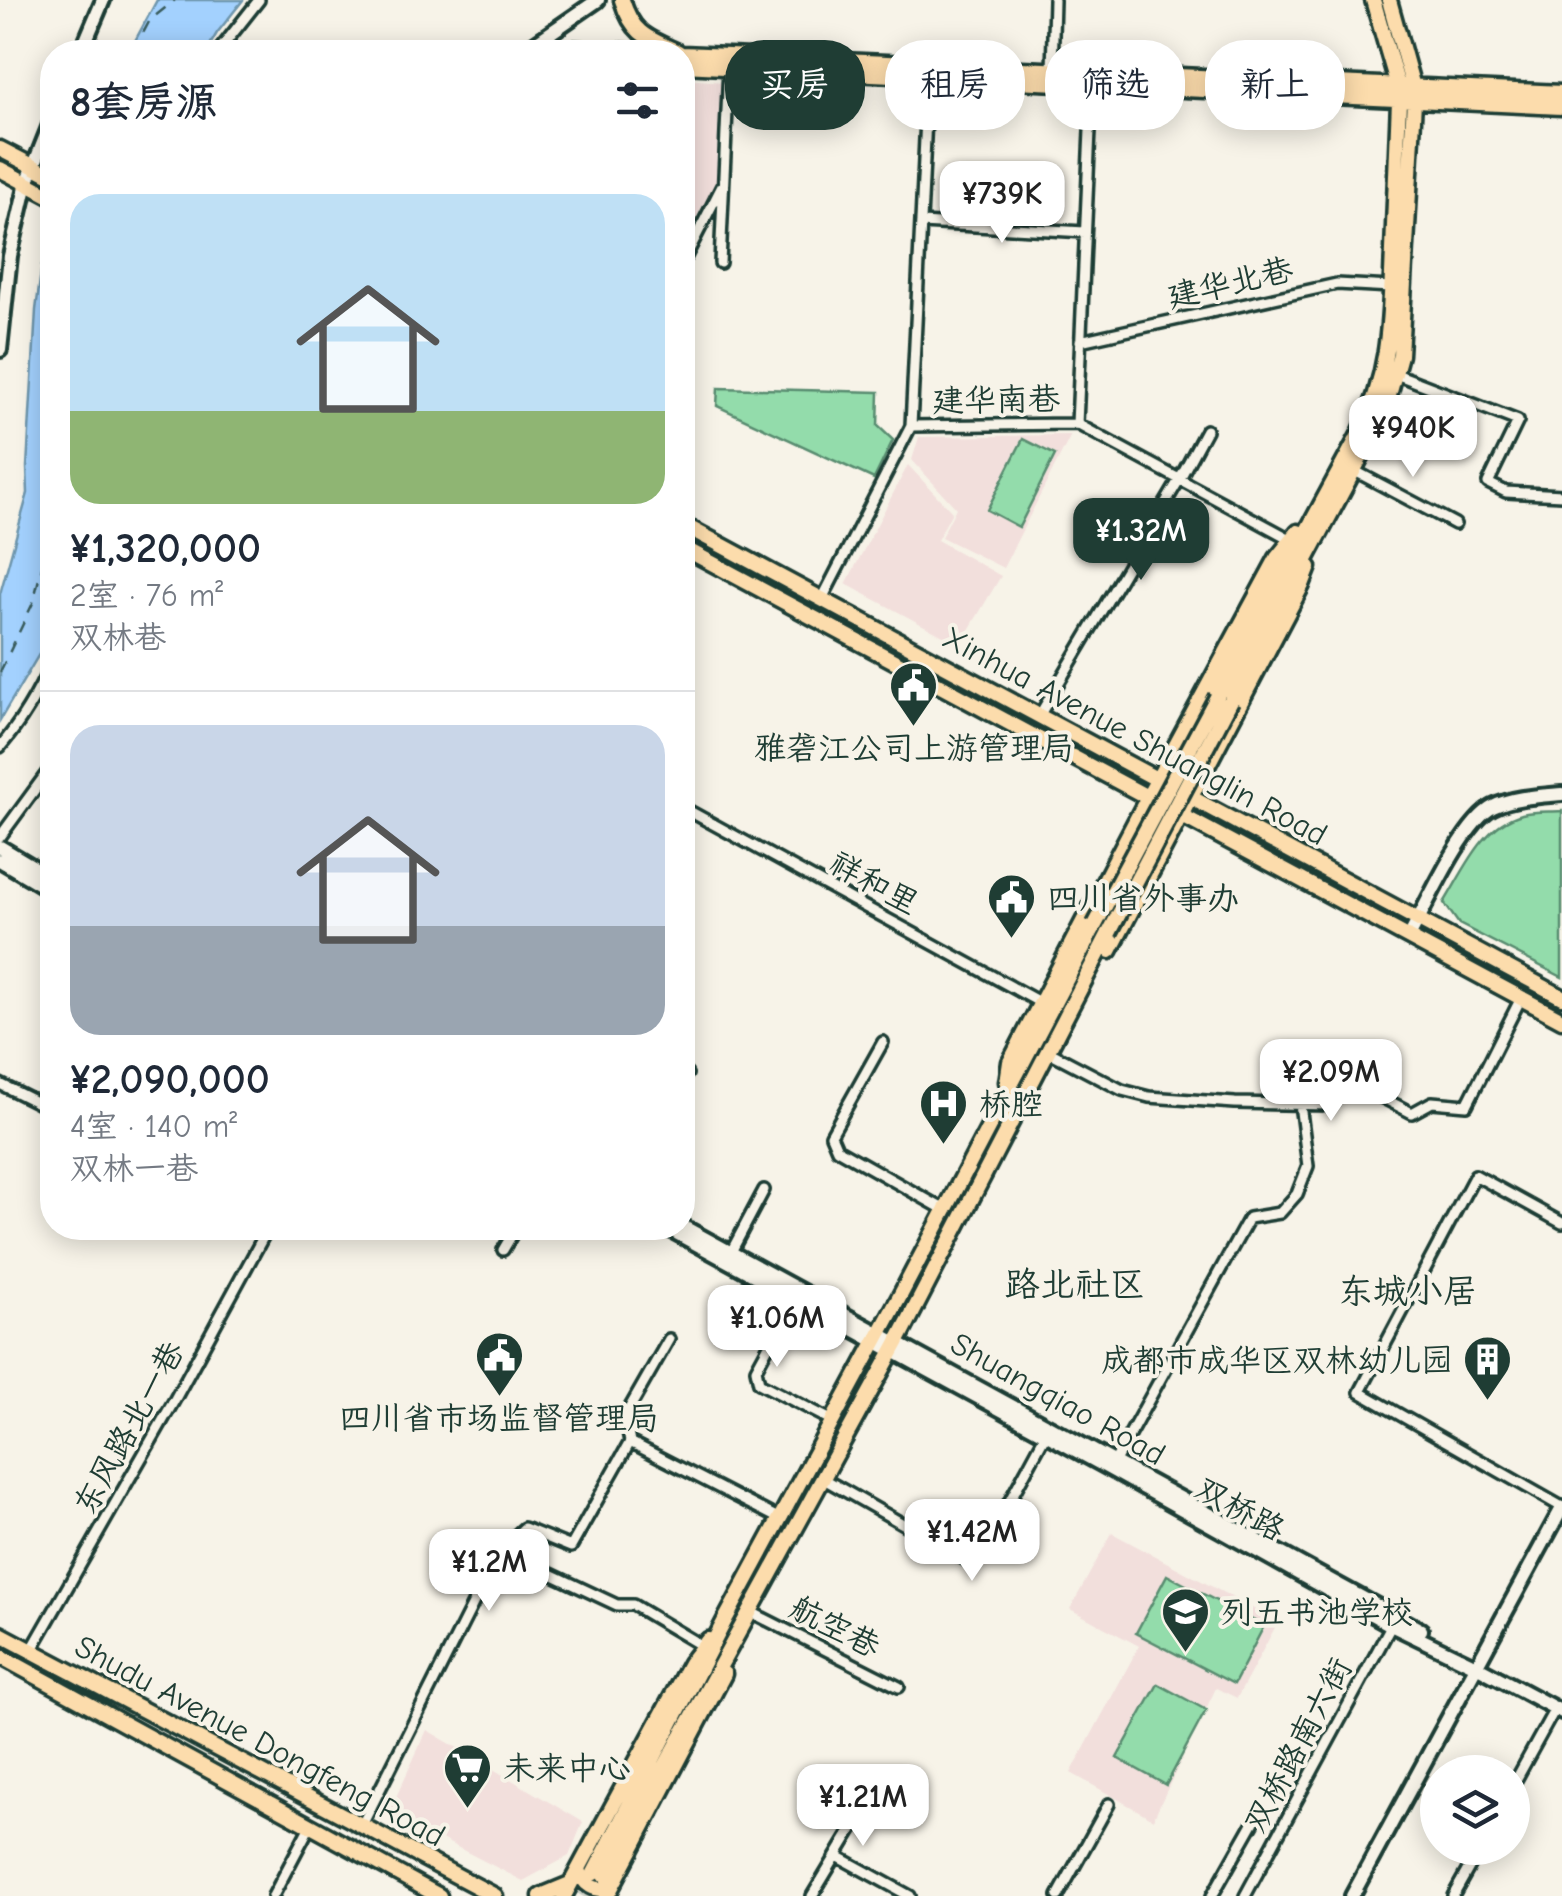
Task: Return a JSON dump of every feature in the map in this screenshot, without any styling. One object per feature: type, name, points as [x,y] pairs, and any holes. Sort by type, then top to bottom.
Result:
[{"type":"main road","points":[[86,40],[103,0]]},
{"type":"main road","points":[[547,40],[598,0]]},
{"type":"main road","points":[[622,0],[633,26],[651,40]]},
{"type":"main road","points":[[602,1885],[895,1346],[1020,1102],[1102,929],[1323,512],[1376,399],[1386,353],[1406,93],[1373,0]]},
{"type":"main road","points":[[1005,1094],[1010,1062],[1277,558],[1323,512],[1353,470],[1380,420],[1396,374],[1403,322],[1406,93],[1390,0]]},
{"type":"main road","points":[[695,54],[1045,71]]},
{"type":"main road","points":[[695,66],[725,68]]},
{"type":"main road","points":[[1185,79],[1406,93],[1562,108]]},
{"type":"main road","points":[[1185,88],[1562,93]]},
{"type":"main road","points":[[0,350],[10,256],[26,183],[40,149]]},
{"type":"main road","points":[[0,150],[40,170]]},
{"type":"main road","points":[[0,170],[40,191]]},
{"type":"main road","points":[[1020,1102],[1055,1054],[1302,585],[1323,512]]},
{"type":"main road","name":"Xinhua Avenue Shuanglin Road","points":[[695,531],[1562,997]]},
{"type":"main road","name":"Xinhua Avenue Shuanglin Road","points":[[695,554],[1562,1020]]},
{"type":"main road","points":[[1409,937],[1471,826],[1492,807],[1562,794]]},
{"type":"main road","points":[[0,847],[40,871]]},
{"type":"main road","points":[[0,860],[40,884]]},
{"type":"main road","points":[[602,1885],[724,1620],[1005,1094],[1102,929]]},
{"type":"main road","points":[[695,1233],[878,1337]]},
{"type":"main road","points":[[689,1240],[795,1298],[878,1337]]},
{"type":"main road","name":"双桥路","points":[[878,1337],[1393,1621]]},
{"type":"main road","name":"Shuangqiao Road","points":[[1048,1430],[1115,1461],[1393,1621],[1560,1708]]},
{"type":"main road","points":[[1352,1896],[1562,1507]]},
{"type":"main road","points":[[602,1885],[690,1663],[724,1620]]},
{"type":"main road","name":"Shudu Avenue Dongfeng Road","points":[[0,1634],[494,1896]]},
{"type":"main road","name":"Shudu Avenue Dongfeng Road","points":[[0,1656],[439,1896]]},
{"type":"main road","points":[[540,1896],[602,1885]]},
{"type":"street","points":[[227,40],[259,0]]},
{"type":"street","points":[[1053,40],[1054,0]]},
{"type":"street","points":[[720,263],[726,130]]},
{"type":"street","points":[[822,599],[911,426],[925,130]]},
{"type":"street","points":[[1077,424],[1090,130]]},
{"type":"street","points":[[695,239],[724,184]]},
{"type":"street","points":[[921,223],[1085,232]]},
{"type":"street","name":"建华北巷","points":[[1080,342],[1338,284],[1391,287]]},
{"type":"street","points":[[1396,374],[1518,421],[1488,484],[1506,492],[1562,495]]},
{"type":"street","name":"建华南巷","points":[[911,426],[1077,424],[1292,540]]},
{"type":"street","points":[[1040,716],[1206,430]]},
{"type":"street","points":[[1353,470],[1455,524]]},
{"type":"street","points":[[0,746],[24,719],[40,691]]},
{"type":"street","points":[[0,837],[40,782]]},
{"type":"street","name":"祥和里","points":[[695,815],[1041,1003]]},
{"type":"street","points":[[1055,1054],[1122,1090],[1149,1097],[1330,1105],[1344,1087],[1358,1085],[1412,1114],[1432,1102],[1466,1105],[1521,998]]},
{"type":"street","points":[[883,1042],[831,1136],[837,1149],[946,1210]]},
{"type":"street","points":[[0,1084],[40,1104]]},
{"type":"street","points":[[1115,1461],[1248,1218],[1280,1213],[1297,1194],[1308,1166],[1300,1104]]},
{"type":"street","points":[[1562,1223],[1475,1176],[1360,1392],[1562,1507]]},
{"type":"street","points":[[731,1252],[764,1190]]},
{"type":"street","name":"东风路北一巷","points":[[31,1651],[261,1240]]},
{"type":"street","points":[[503,1250],[509,1240]]},
{"type":"street","points":[[795,1298],[756,1369],[759,1383],[833,1421]]},
{"type":"street","points":[[362,1827],[500,1550],[524,1528],[571,1547],[630,1442],[625,1416],[669,1339]]},
{"type":"street","points":[[824,1479],[975,1565],[1048,1430]]},
{"type":"street","points":[[630,1442],[780,1518]]},
{"type":"street","points":[[500,1550],[617,1605],[633,1605],[702,1646]]},
{"type":"street","name":"航空巷","points":[[749,1612],[899,1687]]},
{"type":"street","name":"双桥路南六街","points":[[1246,1896],[1393,1621]]},
{"type":"street","points":[[1530,1757],[1560,1708]]},
{"type":"street","points":[[812,1896],[862,1813],[864,1786]]},
{"type":"street","points":[[1058,1896],[1108,1804]]},
{"type":"street","points":[[1212,1896],[1256,1818]]},
{"type":"street","points":[[273,1896],[310,1826]]},
{"type":"street","points":[[837,1856],[910,1896]]},
{"type":"street","points":[[1454,1896],[1471,1865]]},
{"type":"shaded area","points":[[695,80],[724,82],[717,181],[695,220]]},
{"type":"shaded area","points":[[1071,435],[1003,568],[941,537],[956,508],[912,460],[919,437]]},
{"type":"shaded area","points":[[908,465],[952,512],[937,540],[1001,576],[960,645],[846,584]]},
{"type":"shaded area","points":[[1112,1533],[1278,1622],[1237,1698],[1216,1688],[1153,1819],[1071,1773],[1139,1646],[1070,1609]]},
{"type":"shaded area","name":"未来中心","points":[[427,1730],[583,1822],[569,1856],[523,1881],[389,1812]]},
{"type":"green space","points":[[718,388],[879,392],[878,426],[893,440],[874,479],[717,406]]},
{"type":"green space","points":[[1023,439],[1055,455],[1019,527],[987,510]]},
{"type":"green space","points":[[1562,811],[1562,977],[1459,924],[1444,903],[1476,851],[1496,828],[1522,814]]},
{"type":"green space","points":[[1167,1575],[1264,1626],[1234,1684],[1136,1633]]},
{"type":"green space","points":[[1158,1684],[1206,1710],[1166,1785],[1117,1758]]},
{"type":"water","points":[[157,0],[243,0],[213,40],[135,40]]},
{"type":"water","points":[[40,279],[40,653],[0,720],[0,594],[28,493]]},
{"type":"ferry route","points":[[139,40],[150,20],[175,0]]},
{"type":"ferry route","points":[[0,672],[33,603],[40,575]]},
{"type":"tunnel","points":[[582,1896],[594,1874]]},
{"type":"place","name":"雅砻江公司上游管理局","points":[[914,728]]},
{"type":"place","name":"四川省外事办","points":[[1012,940]]},
{"type":"place","name":"桥腔","points":[[944,1146]]},
{"type":"place","name":"四川省市场监督管理局","points":[[499,1398]]},
{"type":"place","name":"成都市成华区双林幼儿园","points":[[1488,1402]]},
{"type":"place","name":"列五书池学校","points":[[1186,1654]]},
{"type":"place","name":"未来中心","points":[[468,1810]]},
{"type":"district","name":"路北社区","points":[[1075,1284]]},
{"type":"district","name":"东城小居","points":[[1408,1291]]}]
